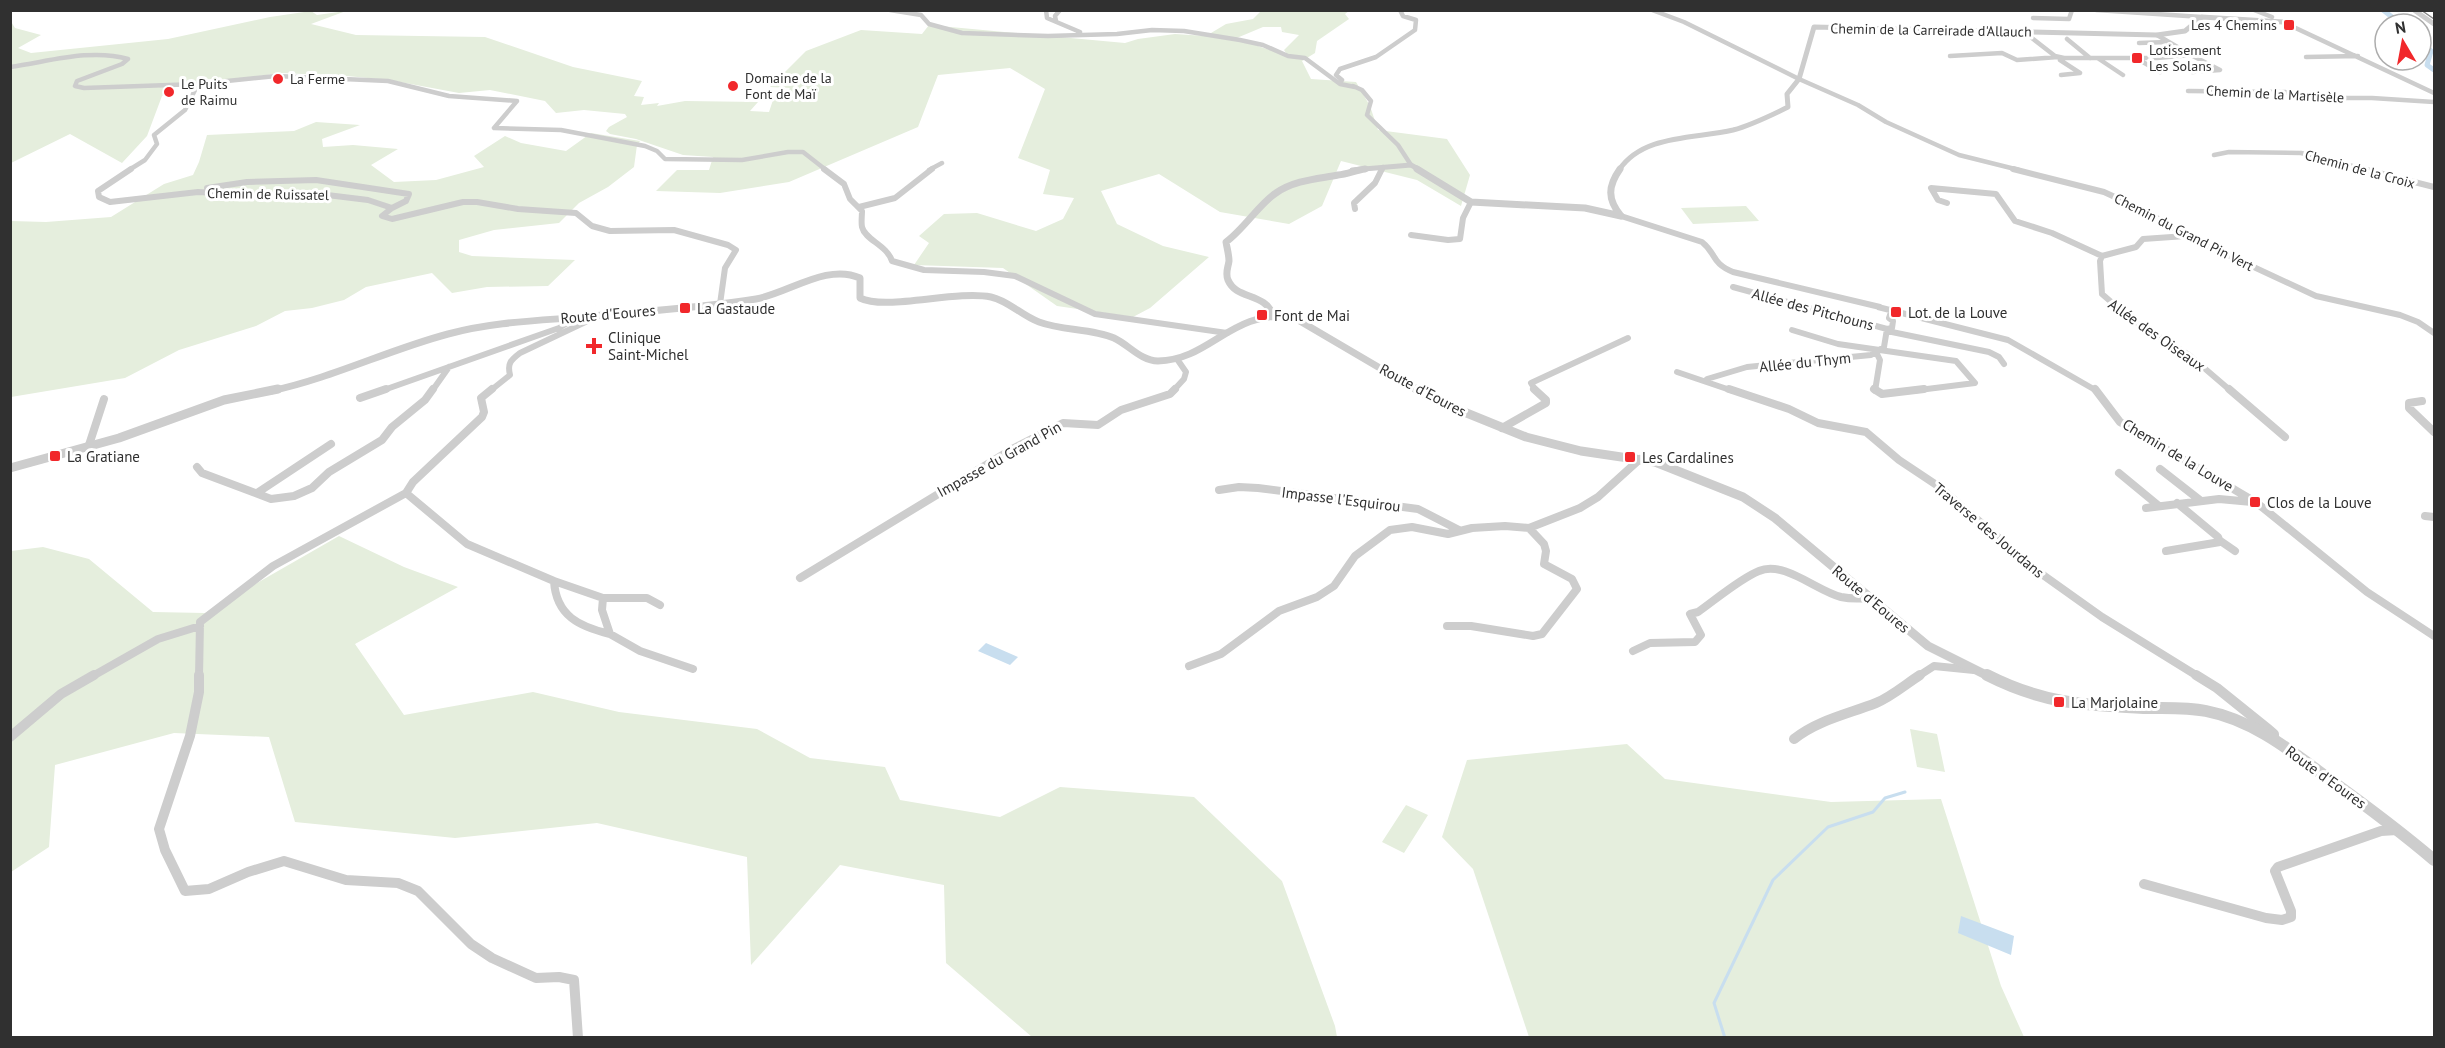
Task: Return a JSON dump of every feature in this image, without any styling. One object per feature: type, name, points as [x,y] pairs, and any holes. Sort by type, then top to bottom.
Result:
[{"type":"street","points":[[890,10],[921,15],[929,24],[962,33],[1039,36],[1117,34],[1152,30],[1184,31],[1251,42],[1288,56],[1305,58],[1340,84],[1356,87]]},
{"type":"street","points":[[1046,10],[1045,16],[1084,34]]},
{"type":"street","points":[[1056,21],[1055,16],[1060,10]]},
{"type":"street","points":[[1400,10],[1403,16],[1416,20],[1415,30],[1376,57],[1349,64],[1336,75],[1362,90],[1371,101],[1367,115],[1377,122],[1411,165],[1472,202],[1585,208],[1621,216]]},
{"type":"street","name":"Chemin du Grand Pin Vert","points":[[1652,10],[1684,22],[1799,80],[1858,105],[1886,122],[1959,154],[2003,168],[2054,177],[2104,192],[2138,207],[2187,236],[2316,297],[2400,315],[2418,322],[2434,333]]},
{"type":"street","points":[[2033,18],[2070,19],[2072,10]]},
{"type":"street","points":[[2096,10],[2276,21]]},
{"type":"street","points":[[2254,10],[2360,56],[2434,93]]},
{"type":"street","points":[[2269,10],[2276,21]]},
{"type":"street","points":[[2414,10],[2434,24]]},
{"type":"street","name":"Chemin de la Carreirade d'Allauch","points":[[1621,216],[1610,202],[1610,186],[1620,165],[1651,145],[1664,140],[1731,130],[1760,121],[1788,107],[1787,94],[1799,80],[1814,27],[2157,35],[2185,31],[2202,17]]},
{"type":"street","points":[[2024,32],[2079,73],[2061,75]]},
{"type":"street","points":[[2157,35],[2220,70],[2192,72]]},
{"type":"street","points":[[2067,39],[2090,58]]},
{"type":"street","points":[[2139,43],[2170,42]]},
{"type":"street","points":[[1950,56],[2002,53],[2016,60],[2191,55]]},
{"type":"street","points":[[10,67],[76,58],[115,56],[128,59],[122,64],[79,80],[75,86],[93,88],[198,84],[276,76],[388,81],[449,96],[517,101],[494,128],[566,130],[645,146],[657,151],[664,159],[742,160],[798,151],[811,156],[844,184],[850,199],[862,211],[862,228],[865,233],[889,252],[892,261],[907,267],[944,273],[1001,273],[1016,276],[1095,314],[1227,333]]},
{"type":"street","points":[[2306,57],[2360,56]]},
{"type":"street","points":[[2098,58],[2123,75]]},
{"type":"street","points":[[2135,58],[2160,72]]},
{"type":"street","name":"Chemin de Ruissatel","points":[[178,194],[320,194],[368,200],[392,208],[406,201],[409,194],[316,180],[247,182],[178,194],[110,202],[99,197],[98,191],[104,185],[134,169],[153,152],[157,144],[154,135],[161,126],[186,109],[194,88],[198,84]]},
{"type":"street","name":"Chemin de la Martisèle","points":[[2188,91],[2285,92],[2304,98],[2372,98],[2434,102]]},
{"type":"street","name":"Chemin de la Croix","points":[[2214,155],[2229,152],[2301,153],[2434,188]]},
{"type":"street","points":[[859,207],[896,198],[924,172],[942,163]]},
{"type":"street","points":[[1273,315],[1272,309],[1261,300],[1233,288],[1226,276],[1229,259],[1228,239],[1238,233],[1275,193],[1305,180],[1341,175],[1353,170],[1411,165]]},
{"type":"street","points":[[1355,209],[1354,203],[1371,189],[1381,175],[1383,167]]},
{"type":"street","points":[[1947,203],[1938,200],[1931,188],[1996,194],[2016,221],[2052,233],[2102,256],[2136,247],[2138,242],[2144,239],[2187,236]]},
{"type":"street","points":[[392,208],[382,216],[401,218],[453,204],[477,202],[518,209],[576,213],[600,229],[624,232],[674,230],[728,244],[736,250],[725,268],[720,304]]},
{"type":"street","points":[[1411,235],[1423,233],[1442,241],[1460,238],[1463,218],[1472,202]]},
{"type":"street","name":"Chemin de la Louve","points":[[1621,216],[1702,242],[1718,266],[1733,272],[1878,307],[1891,313],[1905,313],[1990,334],[2022,346],[2098,392],[2111,413],[2126,426],[2257,503],[2321,552],[2367,592],[2434,636]]},
{"type":"street","name":"Allée des Oiseaux","points":[[2102,256],[2100,261],[2104,298],[2153,334],[2189,355],[2285,437]]},
{"type":"street","name":"Route d'Eoures","points":[[10,468],[88,448],[225,400],[308,383],[466,329],[505,323],[598,316],[760,298],[832,274],[849,273],[860,278],[858,294],[866,301],[988,296],[1008,303],[1038,322],[1122,342],[1146,360],[1157,362],[1177,359],[1247,323],[1273,315],[1303,324],[1437,401],[1503,428],[1542,443],[1655,462],[1696,476],[1763,508],[1928,646],[2027,694],[2054,701],[2087,705],[2220,712],[2254,726],[2399,830],[2434,860]]},
{"type":"street","name":"Allée des Pitchouns","points":[[1733,287],[1887,329],[1989,352],[1999,357],[2004,364]]},
{"type":"street","points":[[1878,351],[1884,346],[1887,329],[1893,321],[1891,313],[1882,320],[1887,329]]},
{"type":"street","points":[[578,1038],[574,980],[559,977],[536,978],[492,958],[471,944],[418,891],[398,884],[346,880],[284,861],[248,872],[209,889],[185,891],[165,850],[159,829],[187,745],[195,704],[200,692],[200,626],[205,617],[238,595],[273,566],[406,493],[413,482],[482,417],[484,412],[481,398],[510,375],[508,367],[510,360],[537,344],[586,324],[598,316]]},
{"type":"street","points":[[360,398],[559,328],[579,317]]},
{"type":"street","points":[[559,328],[564,318]]},
{"type":"street","points":[[1792,330],[1838,344],[1956,361],[1975,383],[1876,393],[1874,390],[1880,360],[1878,351]]},
{"type":"street","points":[[1503,428],[1546,404],[1546,400],[1532,387],[1531,383],[1628,338]]},
{"type":"street","name":"Allée du Thym","points":[[1707,380],[1722,373],[1776,364],[1857,357],[1878,351]]},
{"type":"street","name":"Impasse du Grand Pin","points":[[800,578],[935,494],[1014,448],[1063,423],[1098,425],[1121,410],[1170,394],[1184,379],[1186,372],[1177,359]]},
{"type":"street","points":[[197,467],[202,473],[271,499],[294,496],[312,488],[343,463],[370,450],[425,400],[449,367]]},
{"type":"street","name":"Traverse des Jourdans","points":[[1677,372],[1789,409],[1818,423],[1866,432],[1899,460],[1938,486],[2036,570],[2102,617],[2217,688],[2274,734],[2274,740]]},
{"type":"street","points":[[88,448],[104,399]]},
{"type":"street","points":[[2422,401],[2409,403],[2409,408],[2434,432]]},
{"type":"street","points":[[257,493],[331,444]]},
{"type":"street","points":[[1189,666],[1221,654],[1279,611],[1317,597],[1334,586],[1355,556],[1390,530],[1412,527],[1448,534],[1459,530],[1505,526],[1529,528],[1580,508],[1598,497],[1640,459]]},
{"type":"street","points":[[2160,469],[2201,501]]},
{"type":"street","points":[[2120,473],[2159,506]]},
{"type":"street","name":"Impasse l'Esquirou","points":[[1219,490],[1258,488],[1418,508],[1459,530]]},
{"type":"street","points":[[406,493],[467,544],[554,581],[603,598],[647,598],[660,605]]},
{"type":"street","points":[[2146,508],[2231,498],[2257,503]]},
{"type":"street","points":[[2176,503],[2235,551]]},
{"type":"street","points":[[2425,516],[2434,517]]},
{"type":"street","points":[[1447,626],[1471,626],[1533,636],[1542,634],[1576,589],[1572,579],[1565,573],[1544,564],[1546,550],[1544,544],[1529,528]]},
{"type":"street","points":[[2166,551],[2218,544],[2219,540]]},
{"type":"street","points":[[1633,651],[1652,641],[1683,644],[1695,642],[1701,635],[1690,614],[1698,612],[1760,570],[1770,567],[1780,568],[1816,588],[1841,597],[1860,600],[1868,598]]},
{"type":"street","points":[[554,581],[554,592],[574,619],[586,629],[610,634],[626,645],[649,655],[693,669]]},
{"type":"street","points":[[603,598],[602,610],[610,634]]},
{"type":"street","points":[[10,737],[61,694],[158,639],[200,626]]},
{"type":"street","points":[[1794,739],[1804,730],[1878,702],[1934,666],[1968,672],[1974,670]]},
{"type":"street","points":[[2144,884],[2266,918],[2282,920],[2291,917],[2292,910],[2277,879],[2275,871],[2278,867],[2380,831],[2399,830]]},
{"type":"green space","points":[[311,11],[317,15],[346,11],[311,24],[356,35],[485,37],[573,67],[642,81],[634,96],[644,97],[641,105],[659,103],[657,106],[685,101],[758,102],[750,111],[769,112],[773,100],[759,100],[762,97],[784,96],[790,88],[770,87],[806,51],[861,30],[922,34],[929,25],[1125,43],[1175,34],[1206,36],[1226,24],[1253,19],[1261,11],[1349,11],[1345,14],[1349,19],[1317,41],[1315,53],[1302,61],[1311,79],[1356,82],[1370,106],[1378,130],[1447,139],[1470,175],[1461,206],[1417,180],[1341,161],[1322,206],[1289,224],[1220,212],[1159,174],[1101,191],[1117,224],[1163,246],[1209,257],[1150,308],[1133,317],[1057,306],[1003,268],[914,265],[929,243],[919,236],[944,214],[977,213],[1036,231],[1063,219],[1074,198],[1043,194],[1050,170],[1018,158],[1045,89],[1010,68],[938,75],[918,127],[789,182],[720,193],[656,191],[677,170],[709,170],[713,157],[683,155],[606,131],[627,117],[625,114],[584,110],[556,113],[545,101],[490,90],[459,93],[389,80],[280,73],[232,80],[176,84],[162,96],[147,136],[122,163],[70,134],[11,163],[10,20],[15,28],[41,35],[18,48],[31,53],[168,39],[270,17]],"holes":[[[1263,27],[1281,27],[1282,32],[1299,35],[1284,50],[1288,56],[1232,40]]]},
{"type":"green space","points":[[316,122],[360,125],[322,139],[323,147],[353,145],[398,149],[371,165],[394,182],[436,180],[484,167],[474,156],[505,136],[521,143],[566,151],[591,133],[640,141],[637,145],[634,167],[608,187],[579,203],[559,223],[494,230],[459,240],[459,252],[472,256],[575,260],[548,286],[487,287],[452,293],[432,273],[366,287],[344,300],[312,308],[285,311],[256,326],[179,350],[125,378],[11,397],[11,221],[46,222],[111,217],[164,184],[193,175],[207,135],[294,131]]},
{"type":"green space","points":[[1746,206],[1759,221],[1693,224],[1681,208]]},
{"type":"green space","points":[[339,536],[404,567],[458,587],[355,644],[404,715],[533,692],[619,712],[757,729],[810,758],[885,767],[900,800],[1000,817],[1060,787],[1194,797],[1282,881],[1337,1037],[1032,1037],[946,963],[944,885],[840,865],[751,965],[747,857],[597,823],[455,838],[295,822],[269,737],[174,733],[55,765],[49,847],[11,872],[11,551],[43,547],[89,559],[153,612],[205,613]]},
{"type":"green space","points":[[1910,729],[1937,734],[1945,772],[1917,767]]},
{"type":"green space","points":[[1627,744],[1665,779],[1831,802],[1941,799],[2001,986],[2024,1037],[1529,1037],[1473,869],[1442,837],[1467,760]]},
{"type":"green space","points":[[1406,805],[1428,815],[1404,853],[1382,842]]},
{"type":"water","points":[[986,643],[1018,657],[1010,665],[978,651]]},
{"type":"water","points":[[1961,916],[2014,936],[2011,955],[1958,933]]},
{"type":"waterway","points":[[1725,1038],[1714,1003],[1773,880],[1828,827],[1873,812],[1885,798],[1905,792]]},
{"type":"tram line","points":[[2421,10],[2434,19]]},
{"type":"place","name":"Les 4 Chemins","points":[[2289,25]]},
{"type":"place","name":"Lotissement Les Solans","points":[[2137,58]]},
{"type":"place","name":"La Ferme","points":[[278,79]]},
{"type":"place","name":"Domaine de la Font de Maï","points":[[733,86]]},
{"type":"place","name":"Le Puits de Raimu","points":[[169,92]]},
{"type":"place","name":"La Gastaude","points":[[685,308]]},
{"type":"place","name":"Lot. de la Louve","points":[[1896,312]]},
{"type":"place","name":"Font de Mai","points":[[1262,315]]},
{"type":"place","name":"Clinique Saint-Michel","points":[[594,346]]},
{"type":"place","name":"La Gratiane","points":[[55,456]]},
{"type":"place","name":"Les Cardalines","points":[[1630,457]]},
{"type":"place","name":"Clos de la Louve","points":[[2255,502]]},
{"type":"place","name":"La Marjolaine","points":[[2059,702]]}]
